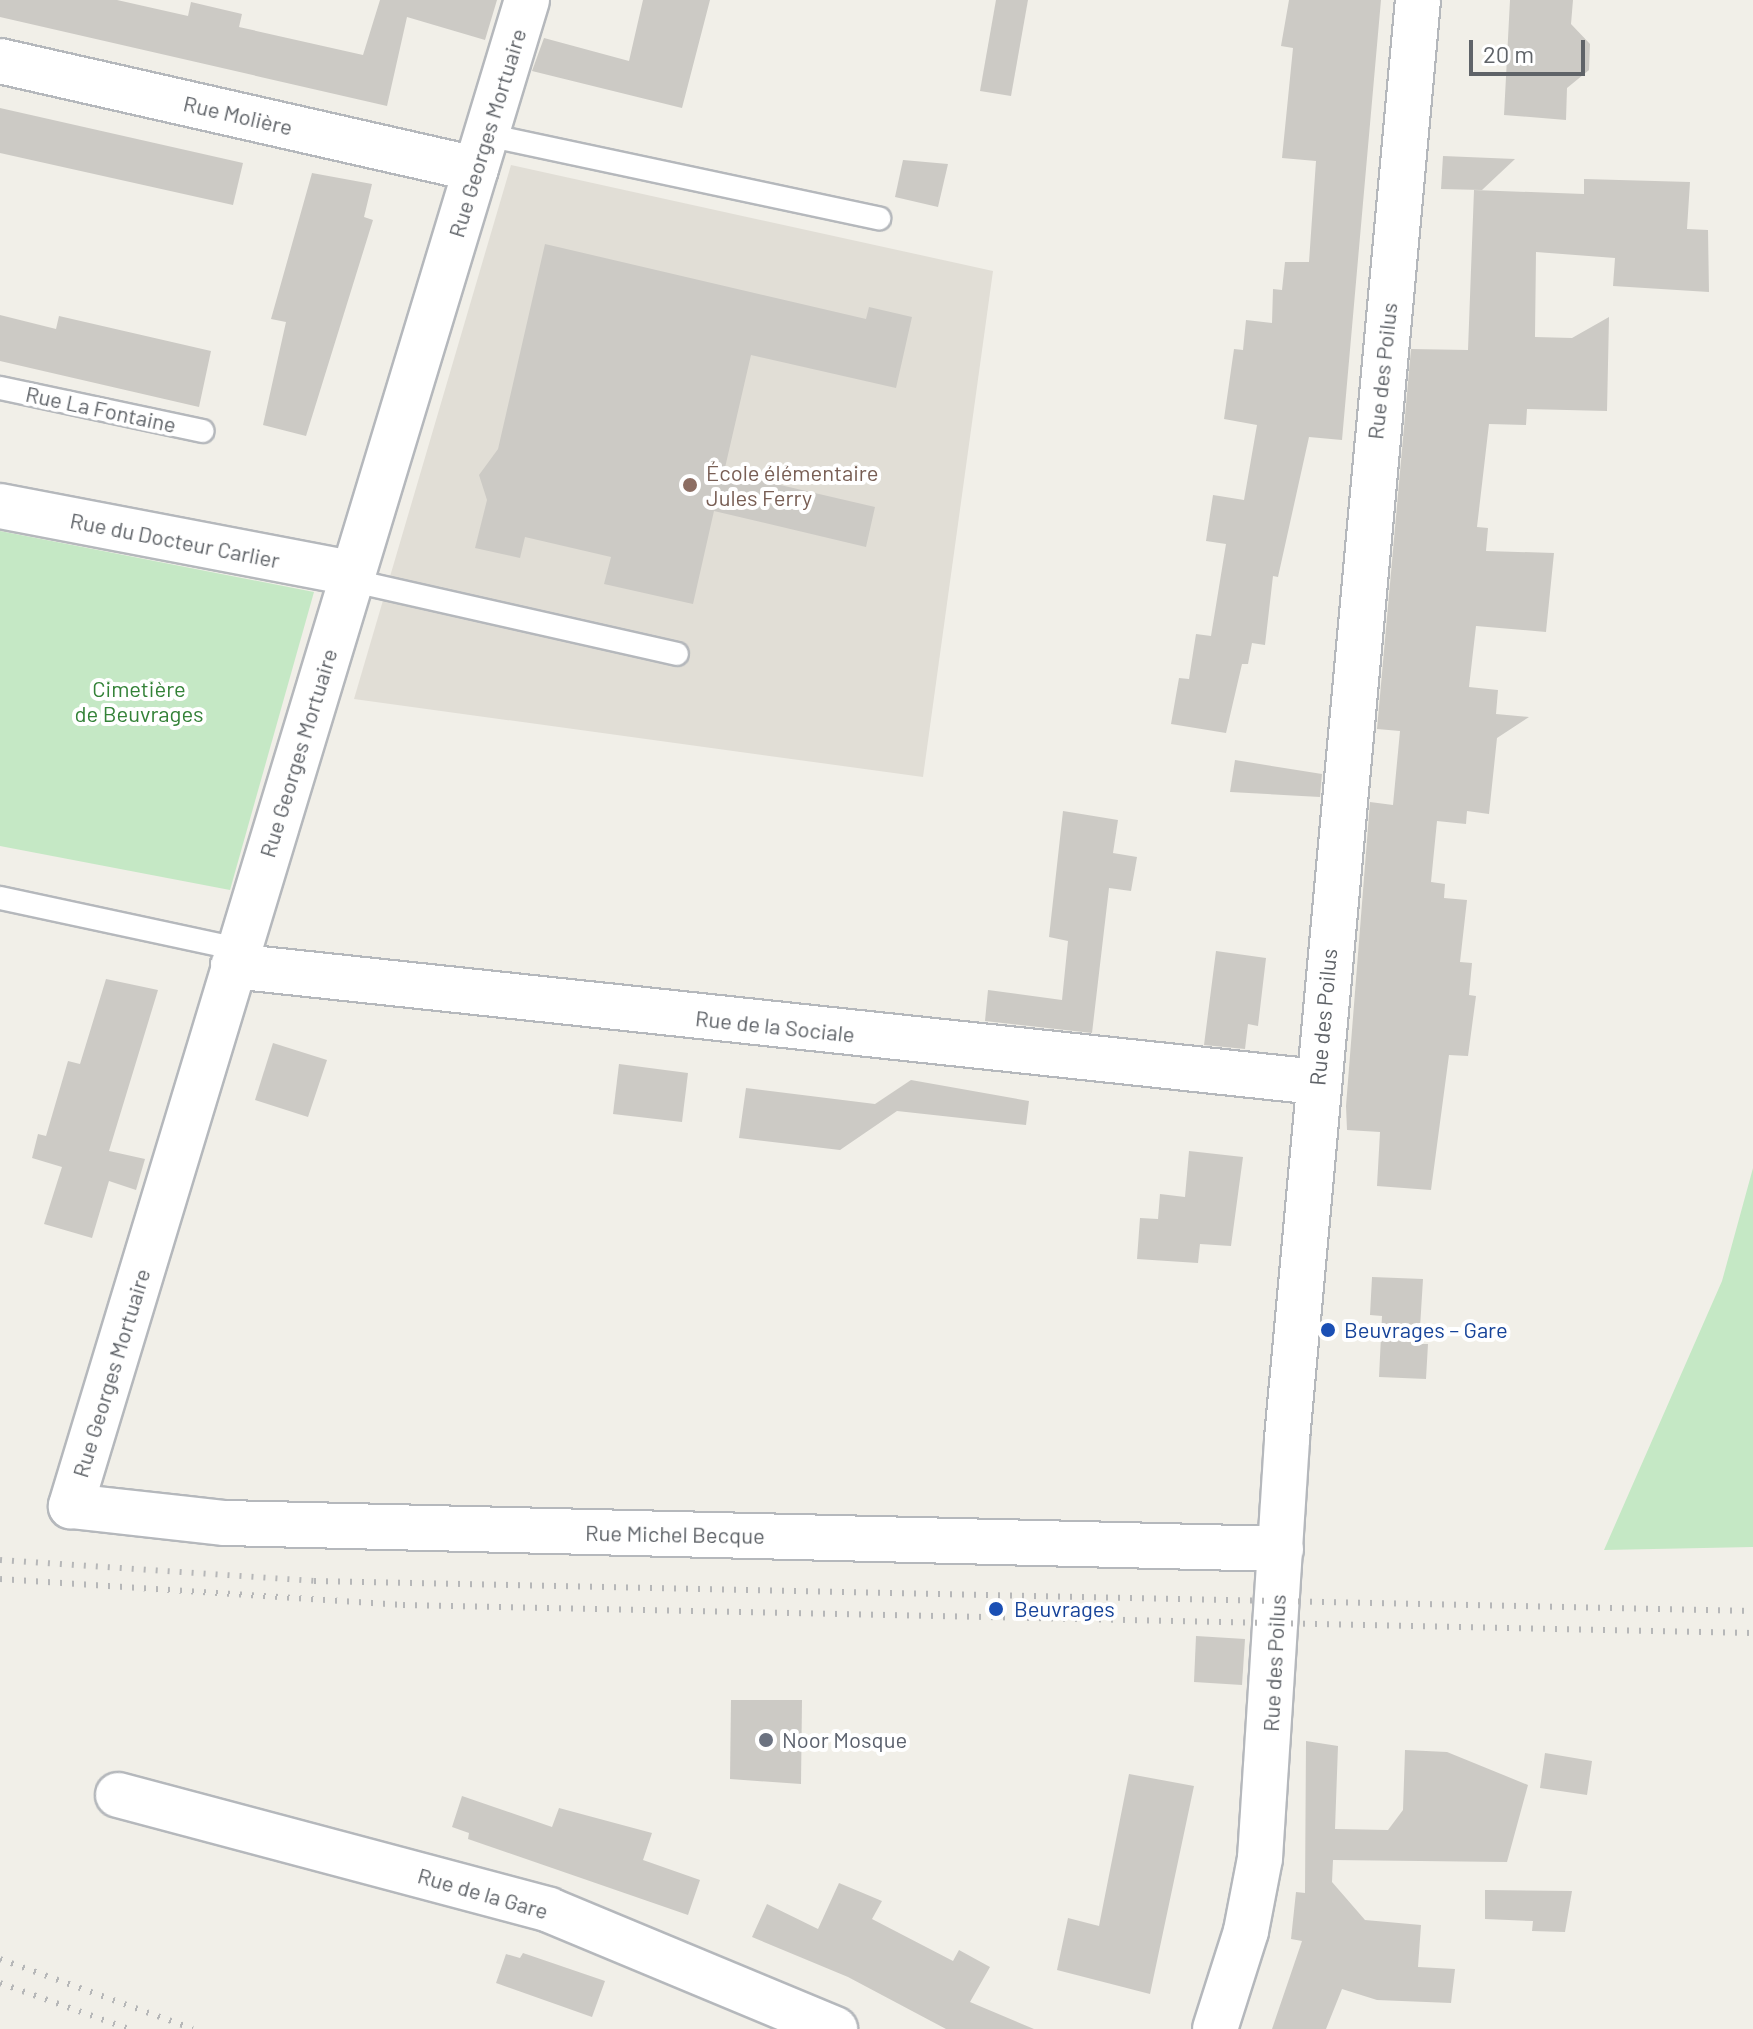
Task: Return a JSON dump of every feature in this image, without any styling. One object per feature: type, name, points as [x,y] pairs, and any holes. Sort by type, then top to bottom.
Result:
[{"type":"street","name":"Rue Georges Mortuaire","points":[[71,1506],[350,576],[527,0]]},
{"type":"street","name":"Rue des Poilus","points":[[1215,2029],[1246,1931],[1260,1858],[1317,1082],[1418,0]]},
{"type":"street","name":"Rue Molière","points":[[0,61],[481,152]]},
{"type":"street","name":"Rue du Docteur Carlier","points":[[0,506],[350,576]]},
{"type":"street","name":"Rue de la Sociale","points":[[236,957],[1317,1082]]},
{"type":"street","name":"Rue Michel Becque","points":[[71,1506],[225,1523],[1281,1549]]},
{"type":"street","name":"Rue de la Gare","points":[[118,1795],[549,1910],[835,2029]]},
{"type":"lane","points":[[481,152],[879,218]]},
{"type":"lane","name":"Rue La Fontaine","points":[[0,388],[202,431]]},
{"type":"lane","points":[[350,576],[677,654]]},
{"type":"lane","points":[[0,898],[236,957]]},
{"type":"shaded area","name":"École élémentaire Jules Ferry","points":[[511,165],[993,271],[923,777],[354,699]]},
{"type":"green space","name":"Cimetière de Beuvrages","points":[[0,531],[314,592],[230,890],[0,846]]},
{"type":"green space","points":[[1753,1168],[1753,1547],[1604,1550],[1722,1281]]},
{"type":"building","points":[[0,0],[117,0],[188,16],[191,2],[242,14],[239,27],[363,55],[380,0],[497,0],[485,40],[407,17],[387,106],[0,17]]},
{"type":"building","points":[[643,0],[710,0],[682,108],[532,71],[544,38],[629,61]]},
{"type":"building","points":[[996,0],[1028,0],[1011,96],[980,91]]},
{"type":"building","points":[[1289,0],[1381,0],[1342,440],[1309,437],[1278,577],[1273,576],[1265,645],[1252,643],[1248,664],[1242,664],[1226,733],[1171,724],[1179,678],[1189,679],[1196,634],[1211,636],[1226,544],[1206,541],[1213,495],[1244,500],[1257,425],[1224,419],[1234,349],[1243,350],[1246,320],[1272,323],[1273,289],[1282,290],[1285,262],[1309,262],[1316,161],[1282,158],[1293,48],[1281,46]]},
{"type":"building","points":[[1510,0],[1573,0],[1571,24],[1590,44],[1589,70],[1567,88],[1566,120],[1504,115]]},
{"type":"building","points":[[0,108],[243,163],[233,205],[0,153]]},
{"type":"building","points":[[1443,156],[1515,159],[1482,190],[1441,189]]},
{"type":"building","points":[[903,160],[948,164],[938,207],[895,197]]},
{"type":"building","points":[[312,173],[372,184],[364,217],[373,220],[306,436],[263,425],[286,322],[271,319]]},
{"type":"building","points":[[1584,179],[1690,182],[1687,229],[1708,230],[1709,292],[1613,286],[1615,258],[1536,252],[1535,337],[1572,338],[1609,317],[1607,411],[1527,409],[1526,425],[1489,424],[1477,527],[1488,528],[1486,551],[1554,553],[1546,632],[1476,626],[1469,687],[1498,690],[1496,714],[1529,717],[1497,738],[1489,814],[1467,811],[1466,824],[1437,821],[1431,882],[1445,884],[1444,898],[1467,900],[1460,962],[1472,963],[1469,995],[1476,996],[1468,1056],[1449,1055],[1431,1190],[1377,1186],[1380,1132],[1347,1130],[1346,1106],[1370,802],[1393,805],[1400,731],[1377,729],[1411,349],[1468,350],[1474,190],[1584,194]]},
{"type":"building","points":[[545,244],[866,319],[869,307],[912,317],[896,388],[751,355],[724,472],[875,507],[866,547],[714,511],[693,604],[604,584],[611,557],[525,537],[520,558],[475,548],[487,500],[479,475],[498,449]]},
{"type":"building","points":[[0,315],[56,329],[59,316],[211,351],[199,407],[0,361]]},
{"type":"building","points":[[1235,760],[1322,774],[1320,797],[1230,792]]},
{"type":"building","points":[[1063,811],[1118,820],[1113,853],[1137,857],[1131,891],[1109,888],[1092,1033],[985,1021],[988,990],[1062,1000],[1068,941],[1049,937]]},
{"type":"building","points":[[1216,951],[1266,958],[1258,1026],[1248,1024],[1245,1049],[1204,1045]]},
{"type":"building","points":[[106,979],[158,990],[109,1151],[145,1159],[136,1190],[109,1181],[92,1238],[44,1224],[62,1167],[32,1158],[38,1134],[46,1136],[68,1061],[80,1064]]},
{"type":"building","points":[[273,1043],[327,1060],[308,1117],[255,1100]]},
{"type":"building","points":[[619,1064],[688,1073],[682,1122],[613,1114]]},
{"type":"building","points":[[911,1080],[1029,1101],[1026,1125],[897,1111],[840,1150],[739,1138],[746,1088],[875,1104]]},
{"type":"building","points":[[1189,1151],[1243,1157],[1231,1246],[1200,1244],[1198,1263],[1137,1259],[1140,1218],[1158,1219],[1160,1194],[1185,1197]]},
{"type":"building","points":[[1372,1277],[1423,1279],[1419,1344],[1428,1344],[1426,1379],[1379,1377],[1382,1316],[1370,1315]]},
{"type":"building","points":[[1196,1636],[1245,1639],[1242,1685],[1194,1682]]},
{"type":"building","name":"Noor Mosque","points":[[731,1700],[802,1700],[801,1784],[730,1779]]},
{"type":"building","points":[[1306,1741],[1338,1746],[1335,1829],[1388,1830],[1403,1810],[1405,1750],[1447,1752],[1528,1785],[1507,1862],[1333,1860],[1332,1882],[1365,1920],[1421,1925],[1418,1967],[1455,1969],[1451,2003],[1377,2000],[1342,1989],[1326,2029],[1272,2029],[1302,1941],[1291,1939],[1296,1892],[1305,1893]]},
{"type":"building","points":[[1545,1753],[1592,1761],[1587,1795],[1540,1788]]},
{"type":"building","points":[[1129,1774],[1194,1786],[1150,1994],[1057,1970],[1068,1918],[1099,1926]]},
{"type":"building","points":[[462,1796],[552,1827],[559,1808],[652,1833],[643,1860],[700,1880],[688,1915],[468,1839],[469,1833],[452,1827]]},
{"type":"building","points":[[839,1883],[882,1901],[872,1919],[953,1961],[959,1950],[990,1967],[970,2002],[1034,2029],[946,2029],[848,1977],[752,1937],[767,1904],[818,1929]]},
{"type":"building","points":[[1485,1890],[1572,1891],[1565,1932],[1532,1931],[1533,1921],[1485,1919]]},
{"type":"building","points":[[523,1953],[605,1981],[592,2017],[496,1983],[506,1954],[520,1958]]},
{"type":"railway","points":[[0,1560],[314,1581],[1753,1611]]},
{"type":"railway","points":[[0,1579],[403,1605],[1753,1633]]},
{"type":"railway","points":[[0,1959],[193,2029]]},
{"type":"railway","points":[[0,1983],[129,2029]]},
{"type":"place","name":"École élémentaire Jules Ferry","points":[[690,485]]},
{"type":"place","name":"Beuvrages – Gare","points":[[1328,1330]]},
{"type":"place","name":"Beuvrages","points":[[996,1609]]},
{"type":"place","name":"Noor Mosque","points":[[766,1740]]}]
